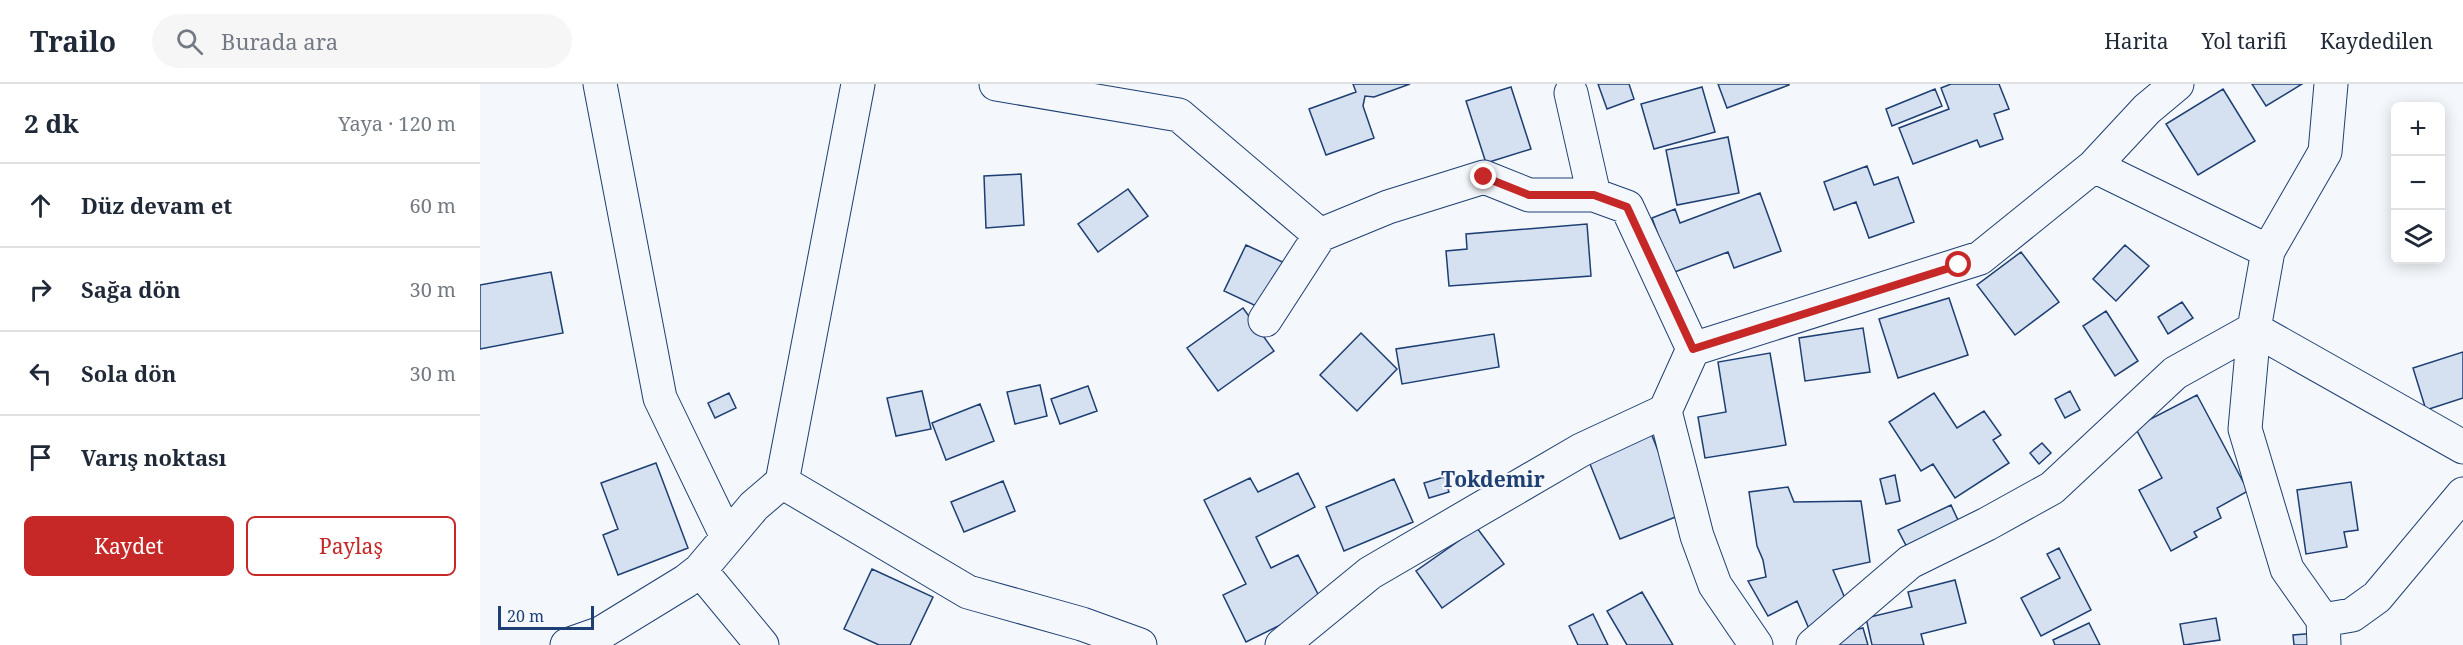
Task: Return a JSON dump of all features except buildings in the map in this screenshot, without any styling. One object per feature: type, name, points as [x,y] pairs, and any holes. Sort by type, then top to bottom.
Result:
[{"type":"street","points":[[600,84],[660,398],[727,537]]},
{"type":"street","points":[[567,645],[602,639],[686,581],[700,570],[754,506],[782,482],[858,84]]},
{"type":"street","points":[[996,84],[1179,116],[1320,235]]},
{"type":"street","points":[[1756,645],[1715,585],[1697,536],[1665,411],[1693,349],[1980,258],[2094,166],[2147,109],[2177,84]]},
{"type":"street","points":[[2331,84],[2325,152],[2268,251],[2254,329],[2245,429],[2287,569],[2323,632],[2377,597],[2463,494]]},
{"type":"street","points":[[1571,93],[1594,195]]},
{"type":"street","points":[[2094,166],[2268,251]]},
{"type":"street","points":[[1265,320],[1320,235],[1388,207],[1484,177],[1529,195],[1594,195],[1627,207],[1693,349]]},
{"type":"street","points":[[2254,329],[2463,447]]},
{"type":"street","points":[[1813,645],[1910,562],[1987,524],[2052,488],[2175,373],[2254,329]]},
{"type":"street","points":[[1282,645],[1370,573],[1581,450],[1665,411]]},
{"type":"street","points":[[782,482],[968,592],[1082,624],[1140,645]]},
{"type":"street","points":[[700,570],[762,645]]},
{"type":"district","name":"Tokdemir","points":[[1493,479]]},
{"type":"route","points":[[1484,177],[1529,195],[1594,195],[1627,207],[1693,349],[1959,265]]}]
